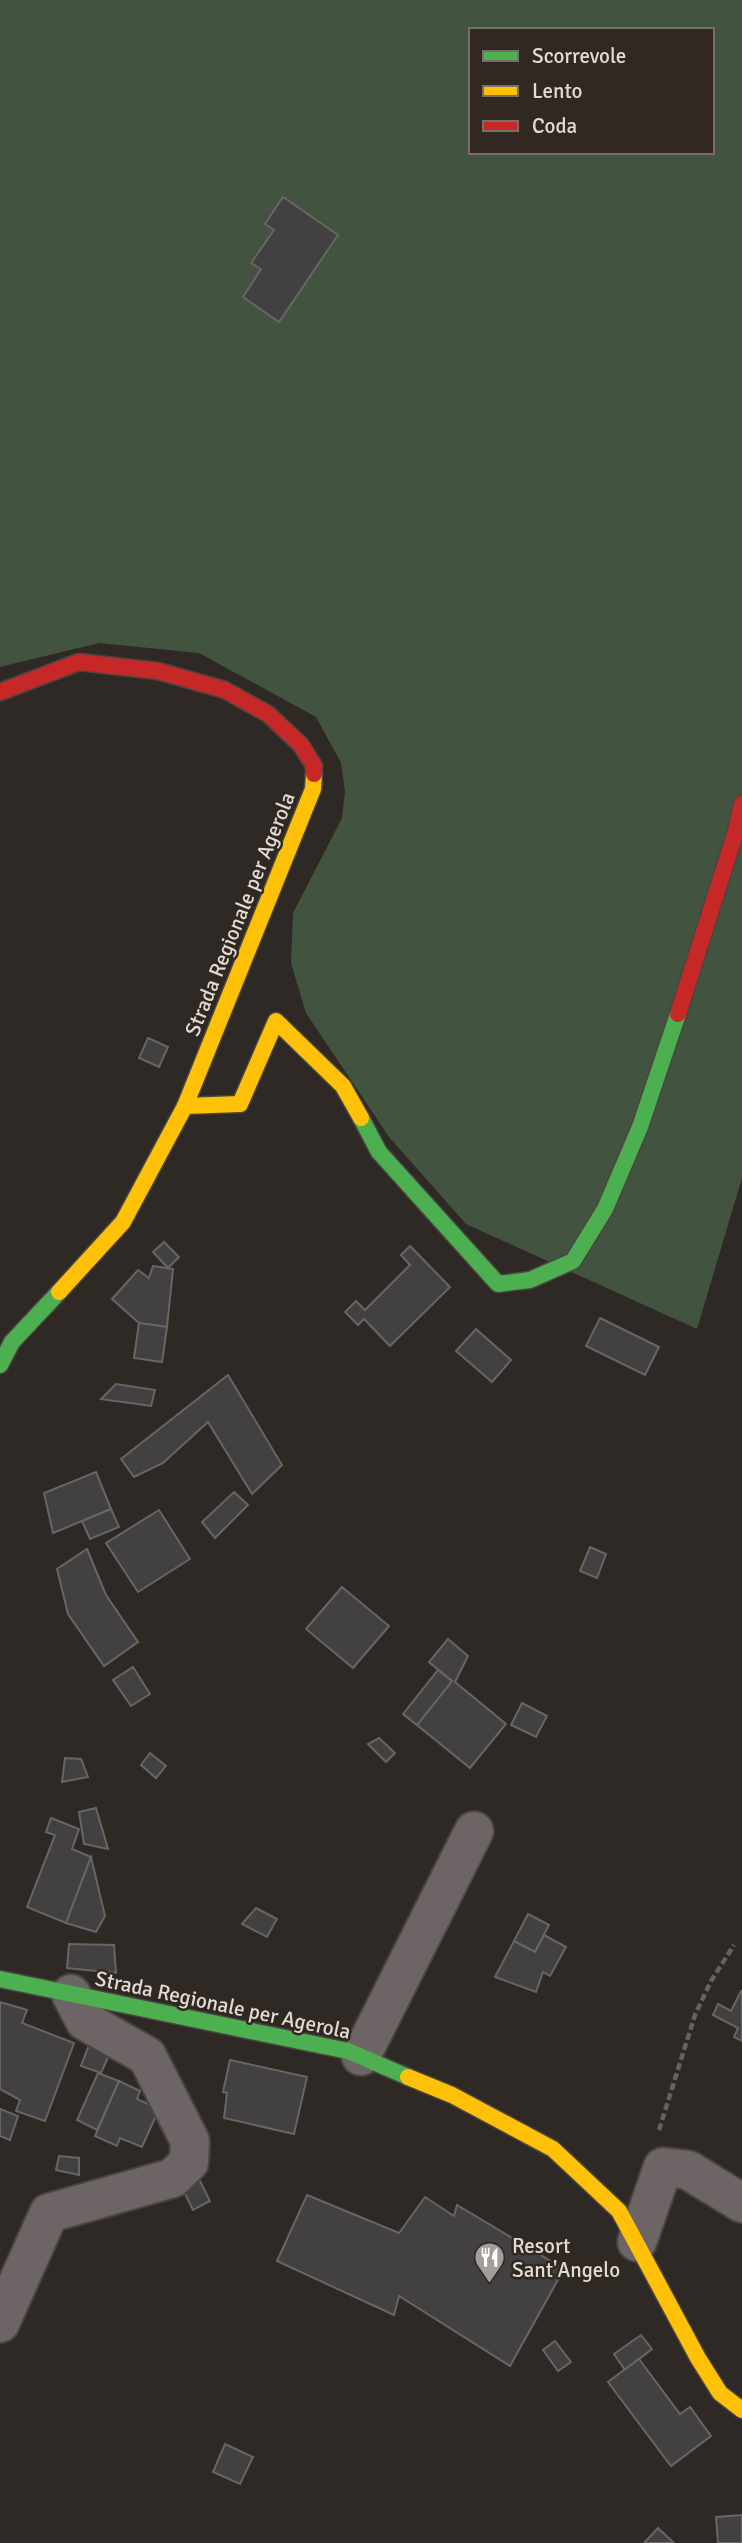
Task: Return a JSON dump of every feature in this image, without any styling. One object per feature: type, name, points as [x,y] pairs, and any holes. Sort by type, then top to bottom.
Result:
[{"type":"main road","name":"Strada Regionale per Agerola","points":[[0,692],[79,662],[158,671],[225,690],[268,713],[301,745],[314,766],[313,789],[185,1107],[123,1222],[12,1342],[0,1365]]},
{"type":"main road","points":[[185,1107],[240,1104],[276,1021],[343,1086],[379,1152],[498,1284],[530,1280],[573,1261],[605,1209],[640,1128],[736,831],[742,804]]},
{"type":"main road","name":"Strada Regionale per Agerola","points":[[0,1979],[348,2051],[452,2095],[553,2149],[619,2211],[698,2358],[720,2393],[742,2410]]},
{"type":"street","points":[[361,2056],[474,1830]]},
{"type":"street","points":[[0,2323],[49,2213],[173,2178],[189,2162],[190,2141],[147,2056],[85,2021],[71,1994]]},
{"type":"street","points":[[637,2242],[663,2167],[688,2170],[742,2203]]},
{"type":"path","points":[[663,2167],[651,2151],[695,2015],[711,1981],[734,1945]]},
{"type":"green space","points":[[0,0],[742,0],[742,1178],[697,1329],[466,1224],[389,1137],[306,1013],[291,963],[293,913],[342,818],[345,791],[341,763],[316,717],[199,653],[99,643],[0,667]]},
{"type":"building","points":[[283,197],[338,235],[279,322],[243,297],[261,269],[251,263],[274,230],[265,224]]},
{"type":"building","points":[[148,1038],[168,1047],[159,1067],[139,1058]]},
{"type":"building","points":[[164,1242],[179,1257],[168,1268],[153,1252]]},
{"type":"building","points":[[410,1246],[450,1287],[390,1346],[364,1319],[358,1325],[345,1312],[356,1301],[365,1310],[410,1265],[401,1255]]},
{"type":"building","points":[[153,1266],[173,1269],[167,1327],[139,1323],[112,1299],[138,1270],[149,1278]]},
{"type":"building","points":[[600,1318],[659,1347],[645,1375],[586,1346]]},
{"type":"building","points":[[139,1323],[167,1327],[162,1362],[134,1358]]},
{"type":"building","points":[[476,1329],[511,1360],[492,1382],[456,1351]]},
{"type":"building","points":[[228,1375],[282,1465],[252,1494],[208,1422],[163,1463],[134,1477],[121,1459]]},
{"type":"building","points":[[116,1384],[155,1390],[151,1406],[101,1399]]},
{"type":"building","points":[[96,1472],[111,1509],[53,1533],[44,1493]]},
{"type":"building","points":[[234,1492],[248,1505],[215,1538],[202,1522]]},
{"type":"building","points":[[111,1509],[119,1527],[90,1539],[82,1521]]},
{"type":"building","points":[[159,1510],[190,1559],[138,1592],[106,1543]]},
{"type":"building","points":[[590,1547],[606,1554],[597,1578],[580,1571]]},
{"type":"building","points":[[87,1549],[106,1595],[138,1642],[104,1666],[68,1614],[57,1569]]},
{"type":"building","points":[[342,1587],[389,1626],[353,1668],[306,1629]]},
{"type":"building","points":[[448,1639],[468,1656],[455,1682],[506,1724],[470,1768],[417,1725],[452,1681],[429,1662]]},
{"type":"building","points":[[133,1667],[150,1694],[131,1706],[113,1680]]},
{"type":"building","points":[[438,1670],[452,1681],[417,1725],[403,1714]]},
{"type":"building","points":[[522,1703],[547,1716],[536,1737],[511,1725]]},
{"type":"building","points":[[379,1738],[395,1753],[386,1762],[368,1744]]},
{"type":"building","points":[[150,1753],[166,1766],[156,1778],[141,1765]]},
{"type":"building","points":[[65,1758],[81,1759],[88,1777],[62,1782]]},
{"type":"building","points":[[96,1808],[108,1849],[84,1844],[79,1812]]},
{"type":"building","points":[[51,1818],[79,1829],[72,1849],[91,1857],[66,1923],[27,1907],[55,1835],[46,1832]]},
{"type":"building","points":[[91,1857],[105,1916],[96,1932],[66,1923]]},
{"type":"building","points":[[256,1908],[277,1919],[267,1937],[242,1924]]},
{"type":"building","points":[[528,1914],[549,1925],[535,1952],[514,1941]]},
{"type":"building","points":[[544,1935],[566,1947],[550,1976],[543,1972],[536,1992],[495,1977],[514,1941],[535,1952]]},
{"type":"building","points":[[69,1944],[114,1945],[116,1973],[67,1968]]},
{"type":"building","points":[[741,1991],[742,2041],[734,2037],[738,2028],[713,2015],[718,2004],[731,2011]]},
{"type":"building","points":[[0,2002],[27,2010],[22,2023],[74,2043],[45,2121],[16,2111],[20,2100],[0,2089]]},
{"type":"building","points":[[92,2037],[114,2044],[101,2073],[81,2066]]},
{"type":"building","points":[[230,2060],[307,2077],[294,2134],[224,2118],[227,2093],[223,2092]]},
{"type":"building","points":[[98,2073],[119,2081],[97,2130],[77,2120]]},
{"type":"building","points":[[119,2081],[140,2091],[137,2099],[159,2109],[142,2147],[120,2138],[117,2146],[95,2136]]},
{"type":"building","points":[[0,2109],[18,2116],[10,2140],[0,2136]]},
{"type":"building","points":[[59,2156],[79,2158],[79,2175],[56,2170]]},
{"type":"building","points":[[198,2177],[210,2201],[193,2210],[181,2186]]},
{"type":"building","points":[[307,2195],[399,2233],[425,2197],[454,2216],[457,2205],[564,2269],[510,2366],[399,2296],[394,2315],[277,2261]]},
{"type":"building","points":[[641,2335],[652,2349],[625,2370],[614,2354]]},
{"type":"building","points":[[555,2341],[571,2362],[558,2371],[543,2350]]},
{"type":"building","points":[[639,2359],[680,2414],[690,2407],[711,2436],[671,2466],[608,2382]]},
{"type":"building","points":[[225,2444],[253,2457],[240,2484],[213,2472]]},
{"type":"building","points":[[742,2515],[742,2543],[718,2543],[716,2517]]},
{"type":"building","points":[[658,2528],[674,2543],[644,2543]]},
{"type":"traffic: fast","points":[[361,1118],[379,1152],[498,1284],[530,1280],[573,1261],[605,1209],[640,1127],[678,1014]]},
{"type":"traffic: fast","points":[[0,1365],[12,1342],[59,1292]]},
{"type":"traffic: fast","points":[[0,1979],[348,2051],[408,2077]]},
{"type":"traffic: slow","points":[[59,1292],[123,1222],[185,1106],[313,789],[314,774]]},
{"type":"traffic: slow","points":[[185,1106],[240,1104],[276,1021],[343,1086],[361,1118]]},
{"type":"traffic: slow","points":[[408,2077],[452,2095],[553,2149],[619,2211],[698,2358],[720,2393],[742,2410]]},
{"type":"traffic: jam","points":[[0,692],[79,662],[158,671],[225,690],[268,714],[301,745],[314,766],[314,774]]},
{"type":"traffic: jam","points":[[678,1014],[736,831],[742,804]]},
{"type":"place","name":"Resort Sant'Angelo","points":[[489,2285]]}]
